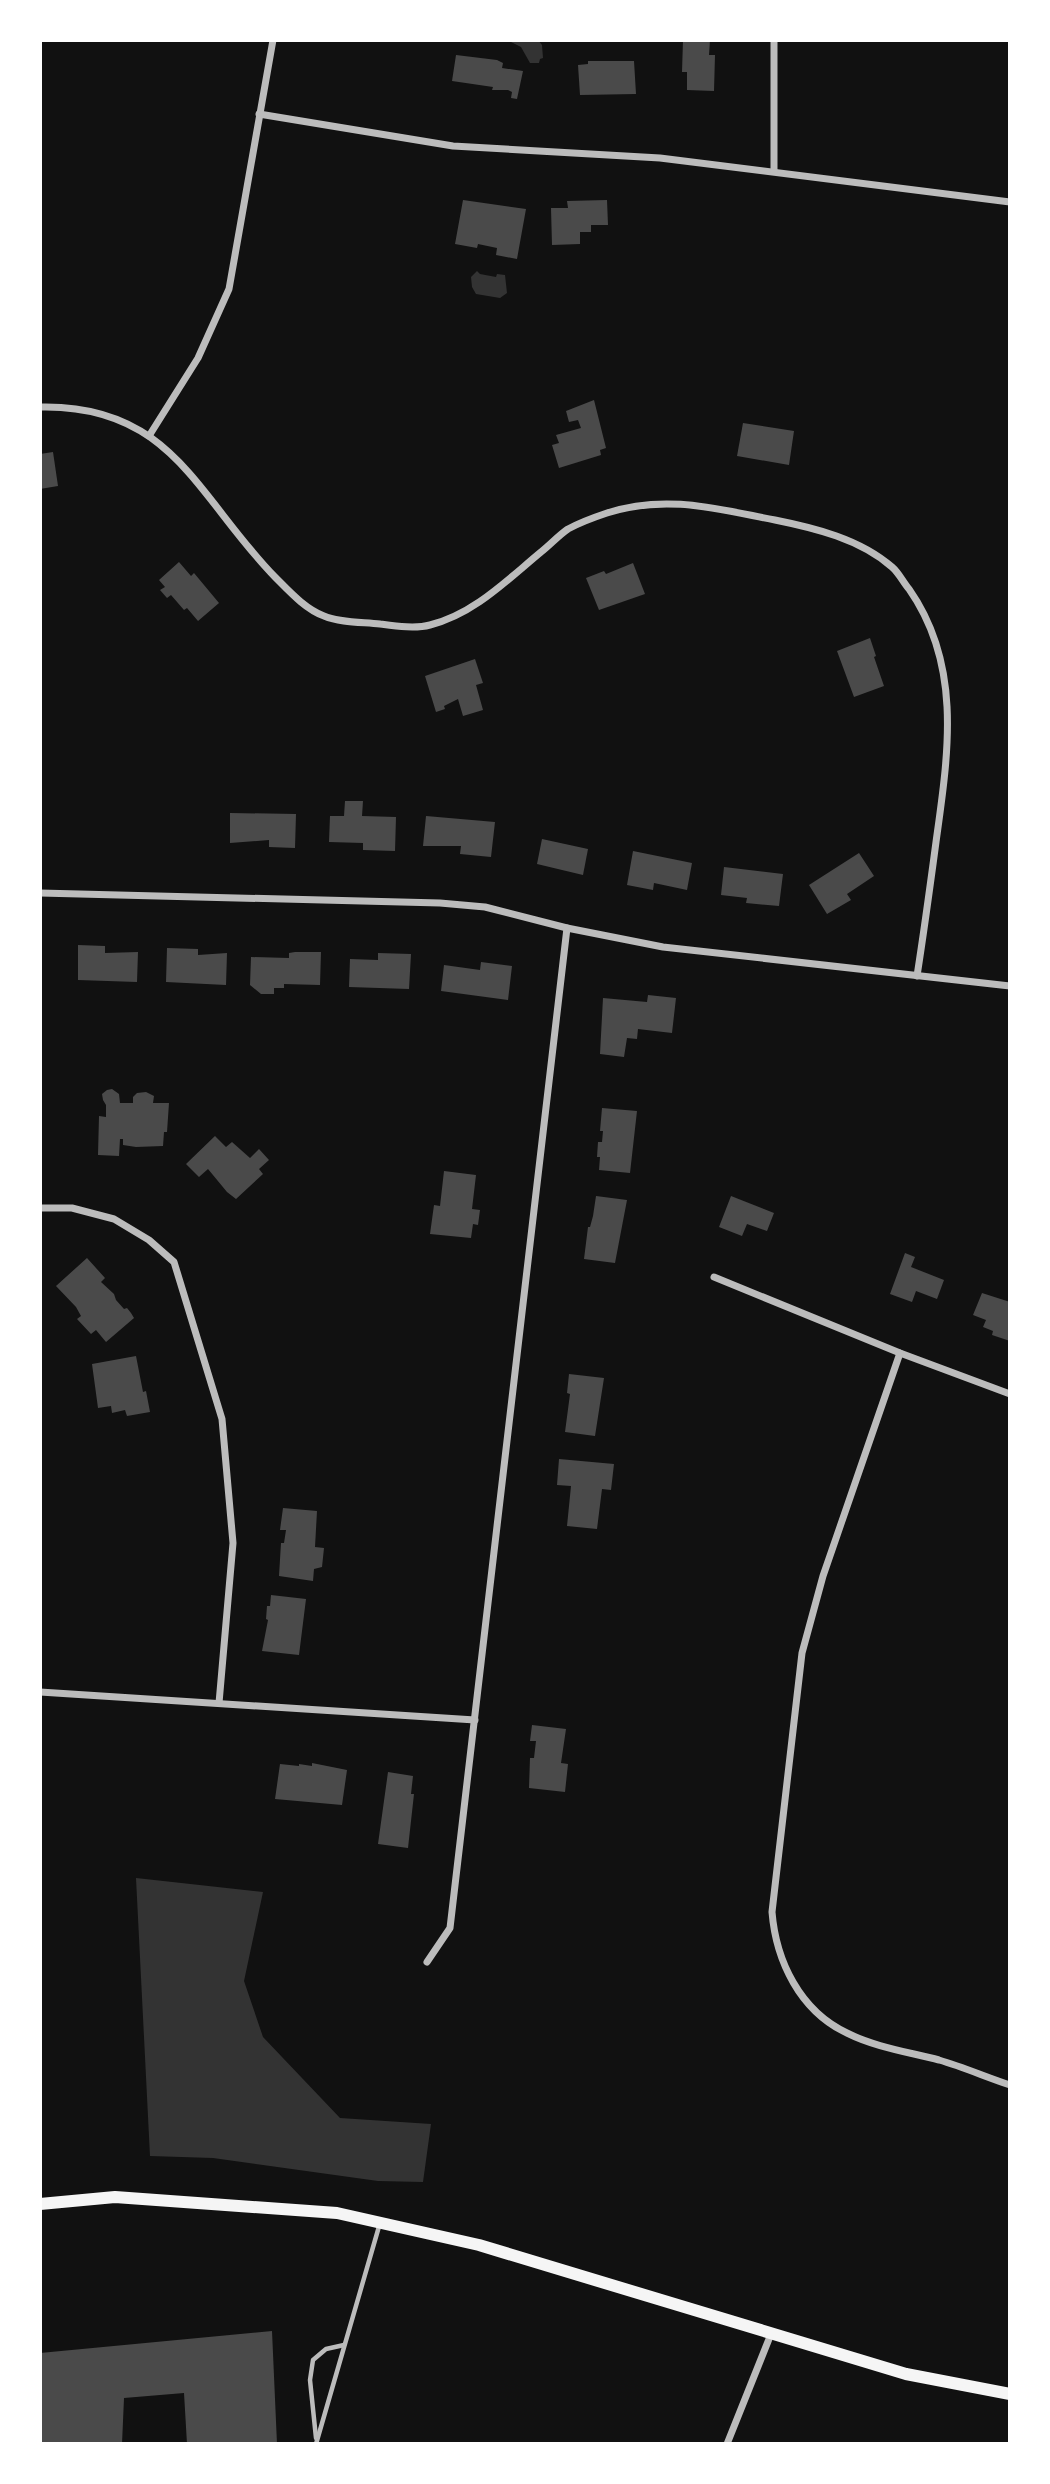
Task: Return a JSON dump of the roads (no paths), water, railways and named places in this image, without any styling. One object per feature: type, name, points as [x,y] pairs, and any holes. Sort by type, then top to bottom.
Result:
[{"type":"main road","points":[[40,2204],[115,2197],[337,2213],[479,2245],[906,2374],[1010,2394]]},
{"type":"street","points":[[149,436],[198,358],[229,289],[273,40]]},
{"type":"street","points":[[774,40],[774,171]]},
{"type":"street","points":[[259,114],[453,146],[660,159],[1010,202]]},
{"type":"street","points":[[40,407],[58,406],[95,412],[130,424],[162,444],[188,470],[248,546],[296,598],[324,616],[355,622],[426,626],[451,617],[484,599],[568,529],[608,513],[649,504],[690,503],[810,527],[871,551],[894,569],[915,599],[935,637],[943,667],[948,759],[918,976]]},
{"type":"street","points":[[40,893],[440,903],[485,907],[568,928],[663,947],[1010,986]]},
{"type":"street","points":[[427,1962],[450,1928],[568,928]]},
{"type":"street","points":[[40,1208],[72,1208],[114,1219],[149,1240],[174,1262],[222,1419],[233,1543],[219,1703]]},
{"type":"street","points":[[714,1277],[900,1353],[1010,1394]]},
{"type":"street","points":[[900,1353],[822,1576],[802,1653],[772,1912],[774,1932],[779,1954],[790,1977],[808,2003],[827,2022],[866,2041],[942,2061],[1010,2085]]},
{"type":"street","points":[[40,1692],[475,1720]]},
{"type":"street","points":[[727,2444],[771,2334]]},
{"type":"lane","points":[[316,2443],[381,2222]]},
{"type":"lane","points":[[316,2443],[310,2380],[313,2360],[326,2349],[345,2345]]}]
